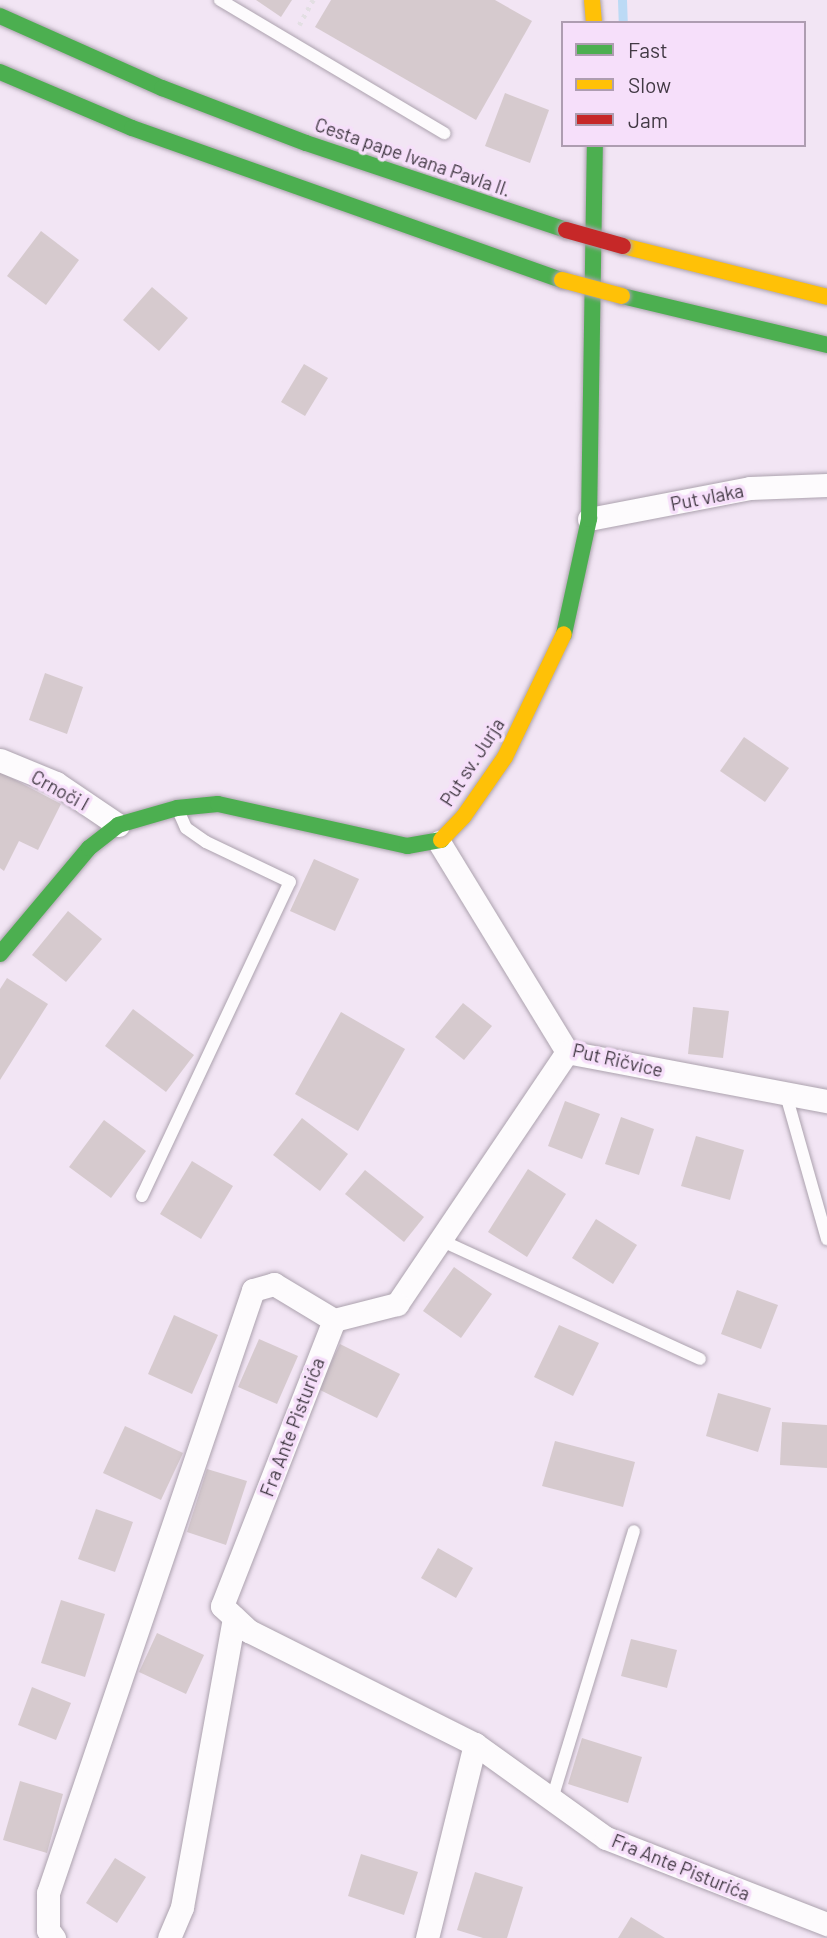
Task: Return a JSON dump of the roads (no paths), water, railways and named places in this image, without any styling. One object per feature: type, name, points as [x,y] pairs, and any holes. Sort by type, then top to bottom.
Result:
[{"type":"main road","points":[[592,0],[594,21]]},
{"type":"main road","name":"Cesta pape Ivana Pavla II.","points":[[0,16],[162,88],[294,138],[566,230],[827,297]]},
{"type":"main road","points":[[0,72],[158,137],[444,242],[562,280],[827,345]]},
{"type":"main road","name":"Put sv. Jurja","points":[[439,842],[464,816],[505,757],[543,685],[570,619],[589,519],[595,147]]},
{"type":"main road","points":[[0,954],[89,848],[118,825],[177,808],[218,804],[407,846],[439,842]]},
{"type":"street","name":"Put vlaka","points":[[589,519],[750,488],[827,485]]},
{"type":"street","name":"Crnoči l","points":[[0,760],[56,783],[118,825]]},
{"type":"street","name":"Put Ričvice","points":[[439,842],[567,1052],[827,1101]]},
{"type":"street","points":[[54,1938],[48,1930],[48,1893],[253,1290],[274,1284],[334,1320],[397,1304],[438,1239],[567,1052]]},
{"type":"street","name":"Fra Ante Pisturića","points":[[334,1320],[222,1606],[248,1631],[475,1744],[606,1838],[827,1924]]},
{"type":"street","points":[[169,1938],[182,1907],[234,1618]]},
{"type":"street","points":[[427,1938],[475,1744]]},
{"type":"lane","points":[[220,0],[444,133]]},
{"type":"lane","points":[[142,1196],[290,882],[206,842],[186,828],[177,808]]},
{"type":"lane","points":[[786,1095],[827,1239]]},
{"type":"lane","points":[[438,1239],[700,1359]]},
{"type":"lane","points":[[552,1799],[634,1531]]},
{"type":"waterway","points":[[622,0],[623,21]]}]
